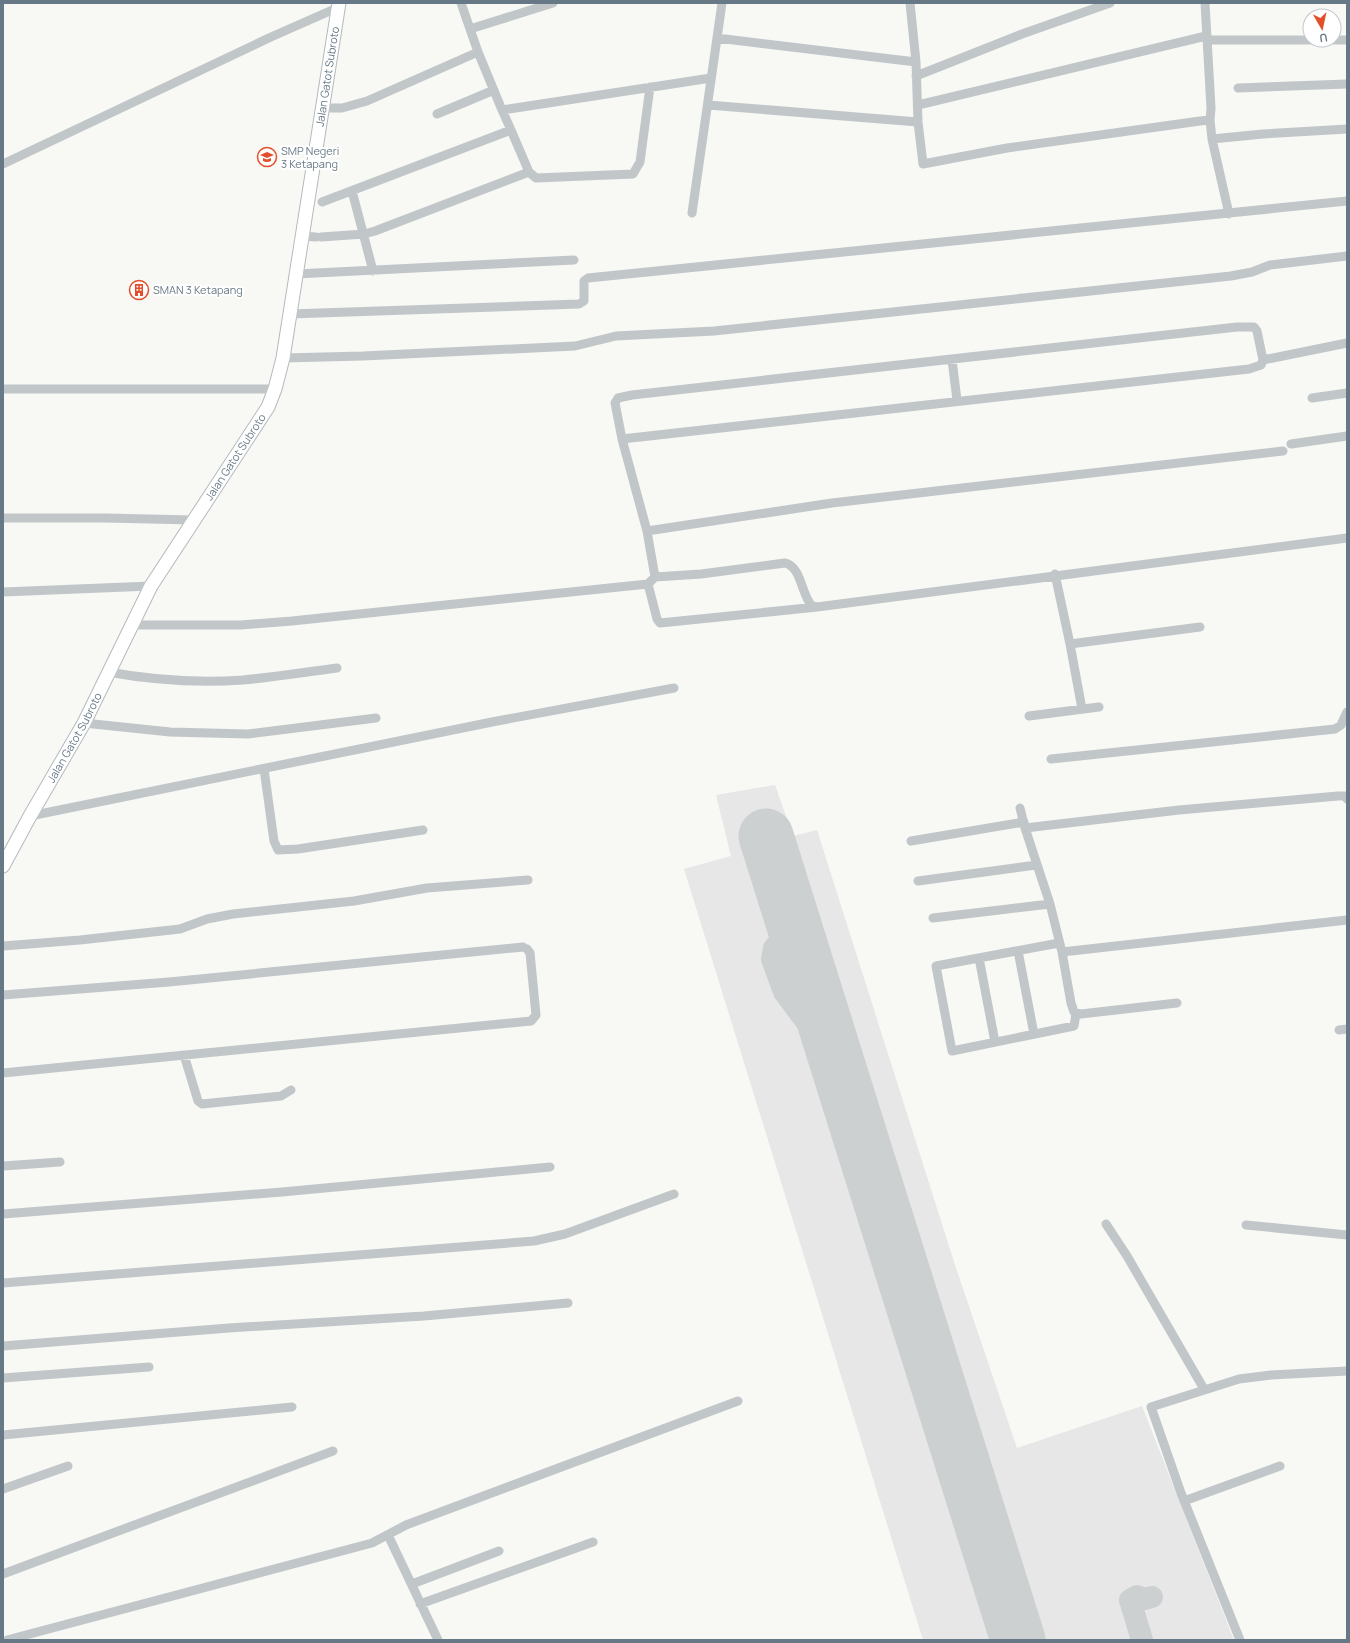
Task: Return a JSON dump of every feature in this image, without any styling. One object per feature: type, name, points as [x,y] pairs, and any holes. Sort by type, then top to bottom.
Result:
[{"type":"street","points":[[461,3],[478,52],[529,172],[540,179],[633,174],[640,162],[650,87]]},
{"type":"street","points":[[470,29],[553,3]]},
{"type":"street","points":[[692,213],[722,3]]},
{"type":"street","points":[[910,3],[916,62],[918,122],[923,164],[1007,148],[1210,120]]},
{"type":"street","points":[[916,76],[1022,34],[1110,3]]},
{"type":"street","points":[[1205,3],[1212,140],[1229,214]]},
{"type":"street","points":[[3,164],[339,5]]},
{"type":"street","name":"Jalan Gatot Subroto","points":[[3,866],[84,723],[151,586],[193,520],[253,432],[268,407],[276,389],[283,358],[302,236],[315,204],[322,108],[339,5]]},
{"type":"street","points":[[717,38],[916,62]]},
{"type":"street","points":[[918,106],[1207,38],[1302,40]]},
{"type":"street","points":[[322,108],[342,108],[367,101],[478,52]]},
{"type":"street","points":[[502,110],[711,78]]},
{"type":"street","points":[[1238,88],[1347,84]]},
{"type":"street","points":[[437,114],[494,90]]},
{"type":"street","points":[[708,105],[918,122]]},
{"type":"street","points":[[1212,140],[1263,134],[1347,129]]},
{"type":"street","points":[[315,204],[511,130]]},
{"type":"street","points":[[302,236],[319,237],[364,234],[529,172]]},
{"type":"street","points":[[352,191],[373,271]]},
{"type":"street","points":[[290,314],[579,304],[584,301],[584,281],[588,278],[1347,201]]},
{"type":"street","points":[[283,358],[371,356],[575,346],[616,336],[714,331],[1088,290],[1231,276],[1252,272],[1270,265],[1347,256]]},
{"type":"street","points":[[296,274],[574,260]]},
{"type":"street","points":[[622,439],[1249,368],[1260,365],[1263,360],[1257,331],[1254,327],[1248,326],[623,396],[616,399],[615,403],[622,439],[647,531],[655,577]]},
{"type":"street","points":[[1263,360],[1347,343]]},
{"type":"street","points":[[952,360],[957,400]]},
{"type":"street","points":[[3,389],[276,389]]},
{"type":"street","points":[[1312,398],[1347,393]]},
{"type":"street","points":[[1291,444],[1347,436]]},
{"type":"street","points":[[647,531],[832,503],[1283,451]]},
{"type":"street","points":[[3,518],[193,520]]},
{"type":"street","points":[[648,584],[657,619],[660,623],[817,607],[1055,574],[1347,538]]},
{"type":"street","points":[[132,625],[241,625],[648,584],[655,577],[701,574],[785,563],[793,567],[808,600],[812,606],[817,607]]},
{"type":"street","points":[[1055,574],[1082,709]]},
{"type":"street","points":[[3,592],[151,586]]},
{"type":"street","points":[[1070,644],[1200,627]]},
{"type":"street","points":[[108,672],[169,679],[215,681],[264,678],[337,668]]},
{"type":"street","points":[[30,816],[492,722],[674,688]]},
{"type":"street","points":[[1029,716],[1099,707]]},
{"type":"street","points":[[1051,759],[1335,730],[1341,725],[1347,712]]},
{"type":"street","points":[[84,723],[170,732],[248,734],[376,718]]},
{"type":"street","points":[[264,769],[274,840],[278,850],[293,850],[423,830]]},
{"type":"street","points":[[911,841],[1024,825],[1338,796],[1345,796],[1347,799]]},
{"type":"street","points":[[1020,808],[1036,865],[1050,904],[1061,948],[1071,1003],[1076,1014],[1074,1026],[952,1051],[936,966],[1018,951],[1061,948],[1347,920]]},
{"type":"street","points":[[918,881],[1036,865]]},
{"type":"street","points":[[3,946],[80,940],[180,929],[207,919],[233,914],[354,901],[428,888],[528,880]]},
{"type":"street","points":[[933,918],[1050,904]]},
{"type":"street","points":[[3,995],[177,981],[525,948],[530,953],[536,1015],[531,1021],[3,1073]]},
{"type":"street","points":[[1018,951],[1034,1034]]},
{"type":"street","points":[[978,958],[995,1042]]},
{"type":"street","points":[[1076,1014],[1177,1003]]},
{"type":"street","points":[[184,1055],[198,1101],[202,1104],[281,1096],[291,1090]]},
{"type":"street","points":[[3,1166],[60,1162]]},
{"type":"street","points":[[3,1214],[282,1192],[550,1167]]},
{"type":"street","points":[[3,1284],[534,1241],[564,1234],[674,1194]]},
{"type":"street","points":[[1106,1224],[1127,1256],[1204,1389]]},
{"type":"street","points":[[1246,1225],[1347,1235]]},
{"type":"street","points":[[3,1346],[222,1329],[424,1316],[568,1303]]},
{"type":"street","points":[[3,1378],[149,1367]]},
{"type":"street","points":[[1240,1640],[1184,1501],[1151,1407],[1224,1383],[1253,1377],[1347,1372]]},
{"type":"street","points":[[7,1640],[377,1541],[406,1525],[738,1401]]},
{"type":"street","points":[[3,1435],[292,1407]]},
{"type":"street","points":[[3,1574],[333,1451]]},
{"type":"street","points":[[3,1489],[68,1466]]},
{"type":"street","points":[[1184,1501],[1280,1466]]},
{"type":"street","points":[[388,1535],[438,1640]]},
{"type":"street","points":[[420,1604],[593,1542]]},
{"type":"street","points":[[412,1584],[499,1551]]},
{"type":"shaded area","points":[[775,785],[793,836],[817,830],[955,1265],[1017,1448],[1142,1406],[1234,1640],[923,1640],[684,869],[731,856],[716,795]]},
{"type":"taxiway","points":[[797,935],[778,943],[774,948],[772,959],[784,992],[817,1036],[839,1070]]},
{"type":"taxiway","points":[[1142,1640],[1130,1600],[1137,1596],[1145,1599],[1152,1597]]},
{"type":"runway","points":[[766,836],[1018,1640]]},
{"type":"place","name":"SMP Negeri 3 Ketapang","points":[[267,157]]},
{"type":"place","name":"SMAN 3 Ketapang","points":[[139,290]]}]
